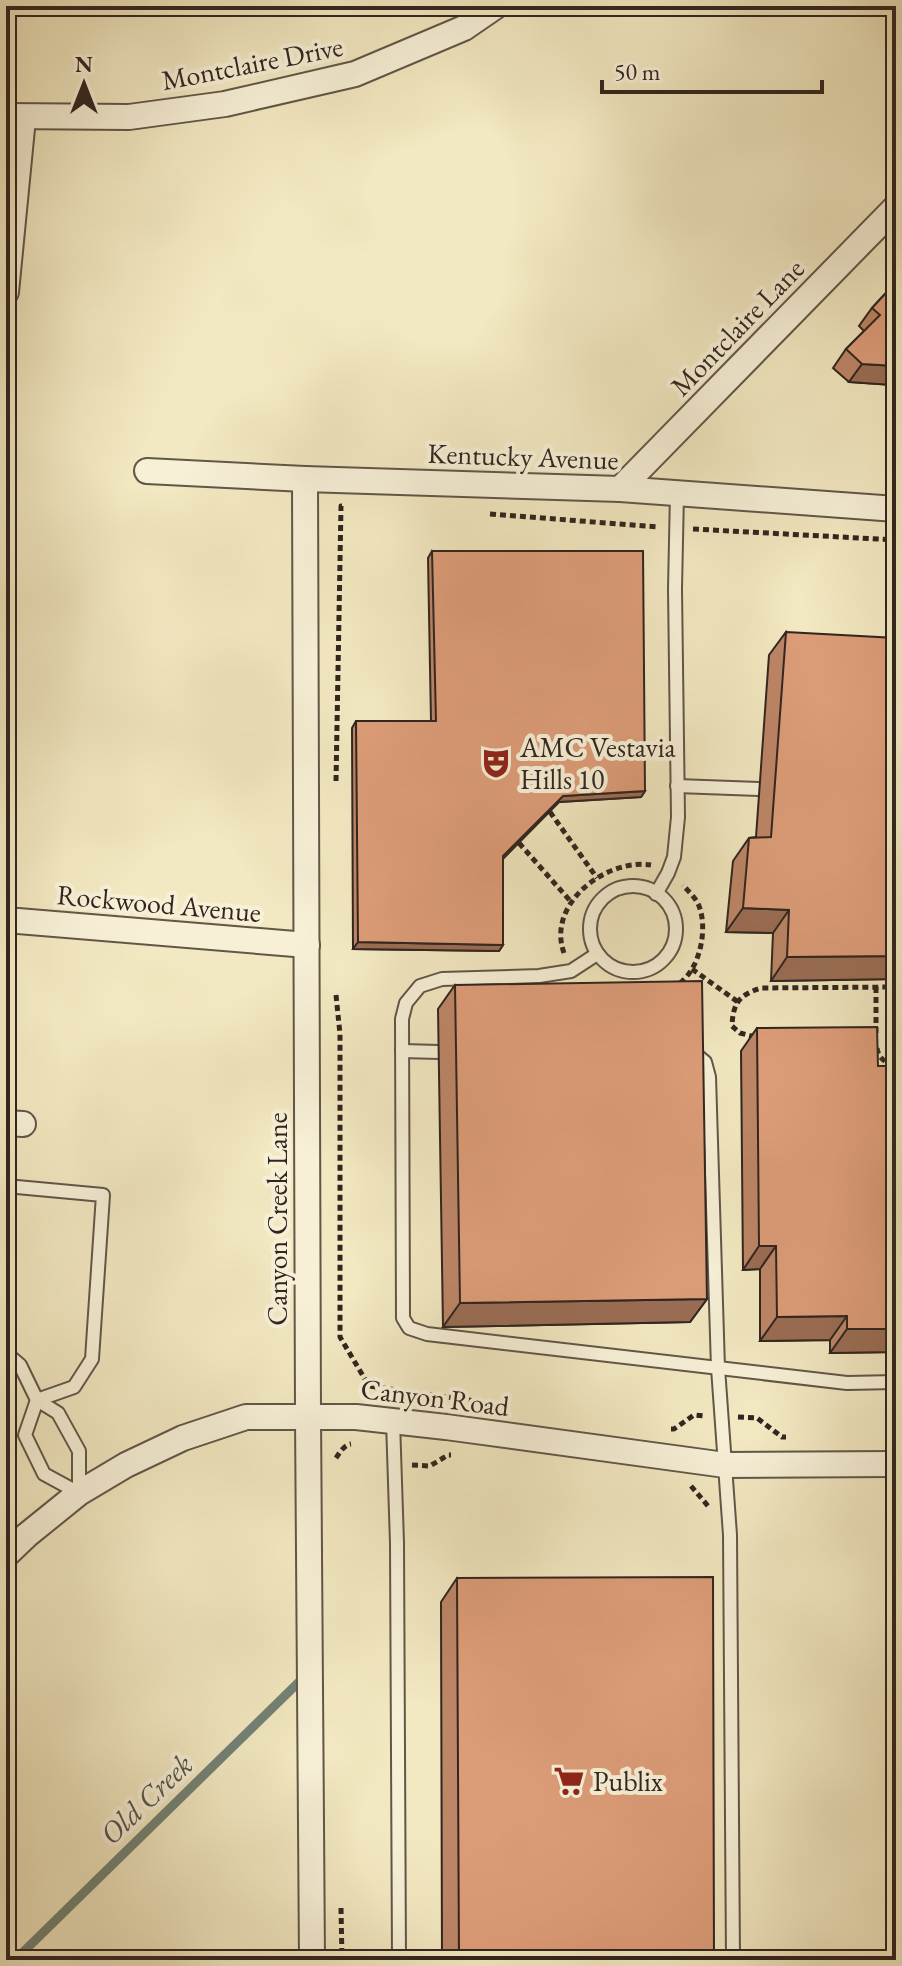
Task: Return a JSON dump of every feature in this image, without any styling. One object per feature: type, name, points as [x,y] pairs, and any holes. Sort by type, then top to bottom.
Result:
[{"type":"street","name":"Montclaire Drive","points":[[15,117],[129,117],[225,104],[355,74],[464,28],[496,6]]},
{"type":"street","points":[[6,292],[15,117]]},
{"type":"street","name":"Montclaire Lane","points":[[620,489],[896,207]]},
{"type":"street","name":"Kentucky Avenue","points":[[147,471],[620,489],[896,509]]},
{"type":"street","name":"Canyon Creek Lane","points":[[305,479],[312,1960]]},
{"type":"street","name":"Rockwood Avenue","points":[[6,920],[307,945]]},
{"type":"street","name":"Canyon Road","points":[[6,1555],[79,1493],[126,1465],[183,1438],[246,1417],[356,1417],[725,1465],[896,1464]]},
{"type":"lane","points":[[656,894],[674,857],[678,817],[677,493]]},
{"type":"lane","points":[[677,786],[759,789]]},
{"type":"lane","points":[[625,887],[639,887],[656,894],[672,911],[676,925],[675,939],[660,963],[634,978],[607,964],[597,954],[591,941],[593,912],[612,892],[625,887]]},
{"type":"lane","points":[[597,954],[571,971],[539,976],[442,979],[420,986],[406,1003],[402,1019],[403,1318],[409,1328],[427,1334],[847,1383],[896,1382]]},
{"type":"lane","points":[[686,1050],[705,1062],[709,1077],[718,1368],[730,1535],[733,1960]]},
{"type":"lane","points":[[402,1051],[439,1052]]},
{"type":"lane","points":[[6,1186],[103,1195],[92,1359],[74,1387],[37,1400]]},
{"type":"lane","points":[[6,1353],[20,1365],[37,1400],[58,1413],[79,1451],[79,1493],[44,1474],[25,1435],[37,1400]]},
{"type":"lane","points":[[393,1421],[397,1558],[399,1960]]},
{"type":"path","points":[[550,812],[597,878]]},
{"type":"path","points":[[519,843],[572,903]]},
{"type":"path","points":[[575,968],[567,961],[561,945],[563,921],[572,903],[585,885],[606,873],[649,864],[668,873],[684,886],[698,905],[702,924],[700,948],[692,969],[674,989]]},
{"type":"path","points":[[692,969],[738,1002]]},
{"type":"path","points":[[876,987],[878,1053],[887,1064],[896,1067]]},
{"type":"path","points":[[769,1037],[753,1037],[740,1033],[732,1026],[732,1016],[738,1002],[750,991],[761,988],[896,987]]},
{"type":"path","points":[[335,1458],[348,1445],[362,1444],[370,1450],[374,1460],[395,1464],[430,1466],[448,1455],[457,1455]]},
{"type":"path","points":[[676,1484],[691,1486],[709,1507],[728,1507]]},
{"type":"path","points":[[341,1897],[342,1960]]},
{"type":"building","points":[[896,282],[896,366],[862,364],[846,349],[880,315],[872,308]]},
{"type":"building","name":"AMC Vestavia Hills 10","points":[[432,551],[643,551],[645,791],[563,796],[503,856],[503,945],[358,942],[356,721],[436,721]]},
{"type":"building","points":[[786,632],[896,638],[896,956],[787,957],[789,910],[743,908],[749,838],[771,837]]},
{"type":"building","points":[[702,981],[707,1299],[460,1303],[455,985]]},
{"type":"building","points":[[877,1027],[878,1066],[896,1066],[896,1329],[847,1329],[847,1316],[777,1317],[776,1246],[759,1246],[757,1028]]},
{"type":"building","name":"Publix","points":[[713,1577],[714,1960],[459,1960],[457,1578]]},
{"type":"waterway","name":"Old Creek","points":[[15,1960],[304,1677]]},
{"type":"place","name":"AMC Vestavia Hills 10","points":[[496,763]]},
{"type":"place","name":"Publix","points":[[569,1781]]}]
